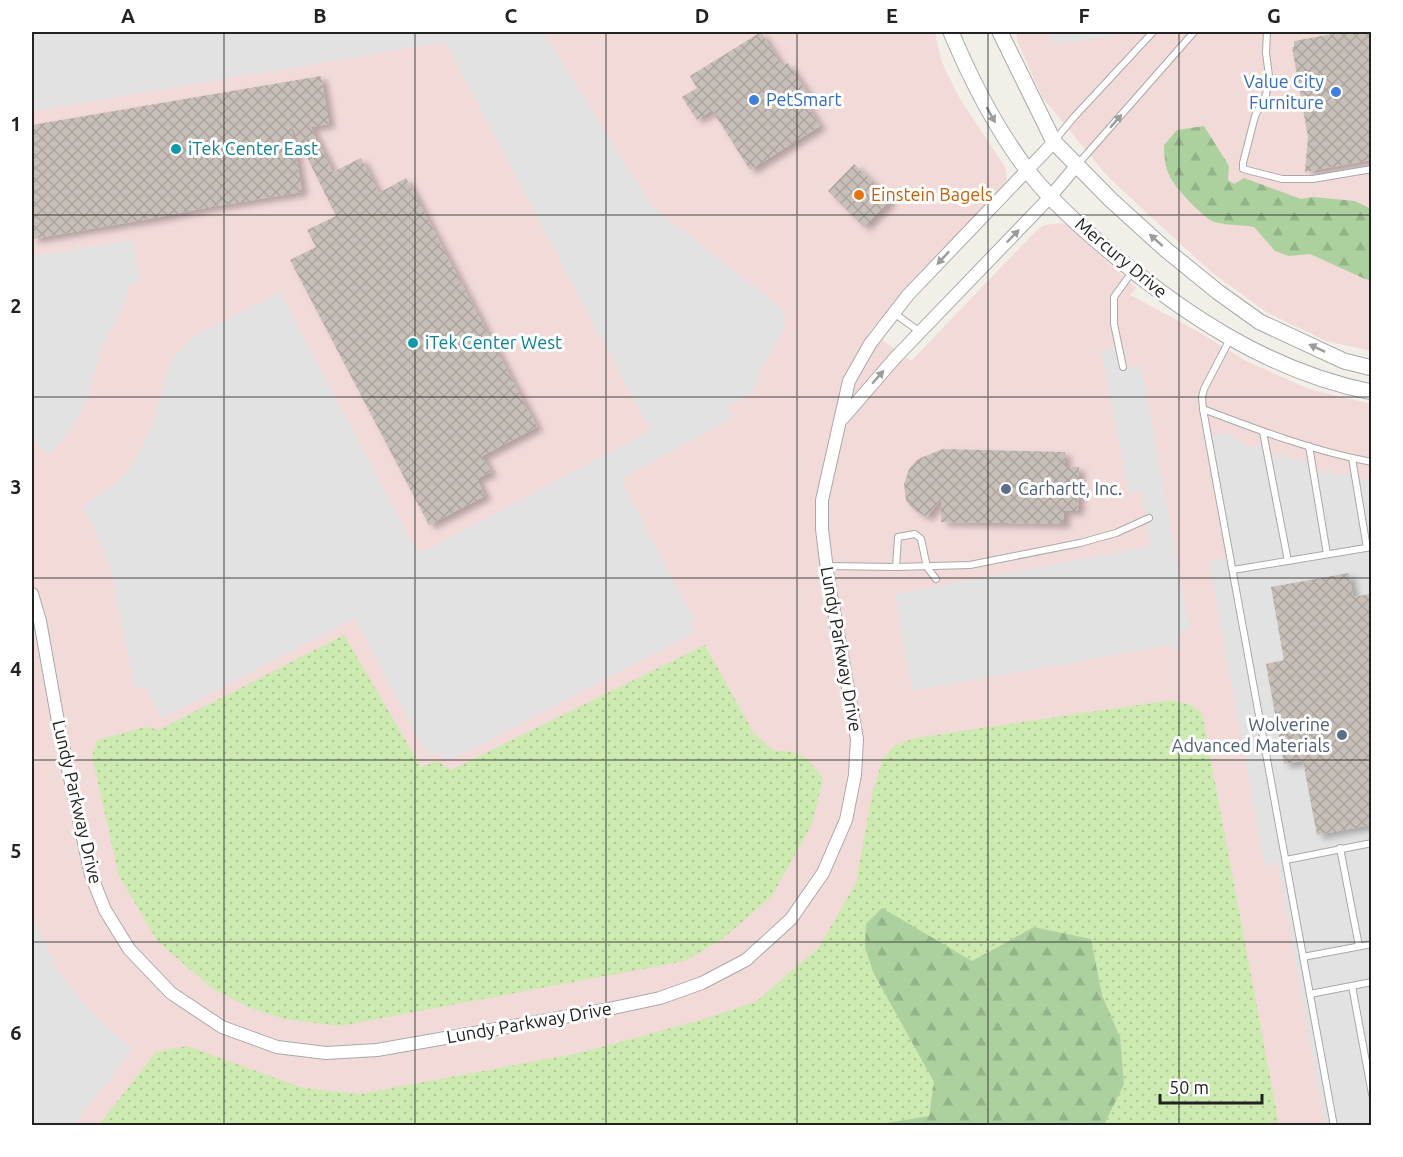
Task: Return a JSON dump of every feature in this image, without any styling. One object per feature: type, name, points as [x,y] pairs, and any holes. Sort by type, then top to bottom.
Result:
[{"type":"street","name":"Mercury Drive","points":[[951,32],[975,86],[1000,132],[1027,170],[1082,227],[1132,271],[1161,294],[1231,339],[1284,364],[1341,386],[1371,392]]},
{"type":"street","name":"Mercury Drive","points":[[1000,32],[1054,141],[1110,199],[1165,249],[1218,292],[1260,322],[1344,361],[1371,368]]},
{"type":"street","name":"Lundy Parkway Drive","points":[[32,594],[40,621],[91,874],[105,910],[129,950],[171,993],[222,1027],[278,1047],[326,1053],[377,1050],[660,998],[702,983],[746,960],[791,919],[823,873],[846,820],[855,775],[857,739],[826,566],[822,500],[849,381],[870,344],[916,287],[1054,141]]},
{"type":"street","name":"Lundy Parkway Drive","points":[[840,421],[920,332],[1051,196],[1077,165]]},
{"type":"lane","points":[[1054,141],[1153,32]]},
{"type":"lane","points":[[1077,165],[1194,32]]},
{"type":"lane","points":[[1267,32],[1266,53],[1269,76],[1266,95],[1255,116],[1243,169],[1282,179],[1313,179],[1371,169]]},
{"type":"lane","points":[[1123,367],[1114,324],[1114,297],[1132,271]]},
{"type":"lane","points":[[894,313],[920,332]]},
{"type":"lane","points":[[1231,339],[1204,390],[1203,409],[1334,1125]]},
{"type":"lane","points":[[1203,409],[1263,432],[1371,462]]},
{"type":"lane","points":[[1263,432],[1288,561]]},
{"type":"lane","points":[[1309,446],[1327,554]]},
{"type":"lane","points":[[1233,570],[1369,547],[1352,458]]},
{"type":"lane","points":[[826,566],[970,565],[1045,551],[1116,533],[1149,518]]},
{"type":"lane","points":[[896,567],[898,537],[915,534],[921,539],[927,567],[936,579]]},
{"type":"lane","points":[[1286,860],[1371,843]]},
{"type":"lane","points":[[1340,848],[1359,946]]},
{"type":"lane","points":[[1303,957],[1371,944]]},
{"type":"lane","points":[[1310,994],[1371,982]]},
{"type":"lane","points":[[1352,986],[1371,1094]]},
{"type":"shaded area","points":[[32,32],[935,32],[945,69],[960,99],[1005,167],[1007,178],[1004,186],[870,331],[911,361],[1037,230],[1045,225],[1062,223],[1136,288],[1130,295],[1199,332],[1246,361],[1309,389],[1371,404],[1371,1125],[32,1125]]},
{"type":"shaded area","points":[[32,32],[543,32],[652,206],[779,306],[784,316],[783,332],[762,367],[753,393],[727,407],[732,418],[621,479],[694,620],[693,631],[688,636],[453,759],[447,759],[437,753],[428,757],[355,618],[161,719],[146,687],[135,689],[111,572],[83,506],[118,482],[129,469],[153,423],[169,366],[176,354],[195,335],[280,292],[418,554],[650,431],[445,42],[32,111]]},
{"type":"shaded area","points":[[1016,32],[1371,32],[1371,351],[1326,341],[1266,312],[1210,271],[1108,177],[1042,97],[1018,43]]},
{"type":"shaded area","points":[[1048,32],[1119,32],[1115,36],[1055,44]]},
{"type":"shaded area","points":[[133,240],[140,281],[130,284],[121,313],[100,351],[88,398],[82,411],[74,426],[48,455],[32,438],[32,256]]},
{"type":"shaded area","points":[[1125,345],[1129,368],[1141,366],[1190,630],[1180,632],[1182,649],[1171,651],[1170,645],[912,691],[895,594],[1151,546],[1141,492],[1129,493],[1101,350]]},
{"type":"shaded area","points":[[1228,433],[1248,447],[1259,445],[1277,457],[1289,455],[1291,460],[1302,458],[1322,472],[1332,470],[1333,475],[1346,473],[1363,480],[1371,479],[1371,1125],[1325,1125],[1278,864],[1264,863],[1209,561],[1231,557],[1207,437]]},
{"type":"shaded area","points":[[32,915],[58,971],[93,1014],[133,1050],[73,1125],[32,1125]]},
{"type":"green space","points":[[1204,126],[1229,166],[1228,180],[1234,184],[1244,178],[1301,199],[1313,197],[1355,201],[1371,209],[1371,280],[1310,254],[1289,256],[1275,251],[1254,227],[1212,221],[1195,207],[1170,177],[1165,161],[1164,145],[1177,130]]},
{"type":"green space","points":[[344,635],[421,767],[437,761],[451,770],[705,645],[753,732],[774,751],[792,752],[803,756],[823,779],[812,824],[772,896],[721,940],[685,961],[340,1026],[284,1019],[248,1007],[212,988],[158,942],[119,876],[92,756],[97,740],[146,727],[159,730]]},
{"type":"green space","points":[[1172,700],[1191,705],[1202,713],[1279,1125],[1104,1125],[1124,1084],[1120,1037],[1102,995],[1091,939],[1034,927],[972,961],[874,974],[934,1082],[929,1116],[875,1126],[98,1126],[156,1052],[187,1046],[303,1088],[360,1094],[579,1053],[701,1020],[757,1001],[819,947],[856,883],[872,794],[883,759],[894,746],[915,738]]},
{"type":"green space","points":[[882,908],[972,961],[1034,927],[1091,939],[1102,995],[1120,1037],[1124,1084],[1104,1125],[875,1125],[929,1116],[934,1082],[874,974],[865,948],[866,924]]},
{"type":"building","points":[[761,32],[782,66],[788,63],[809,95],[803,98],[820,126],[750,170],[712,110],[697,120],[682,97],[697,88],[690,76]]},
{"type":"building","name":"Value City Furniture","points":[[1344,32],[1371,32],[1371,160],[1305,172],[1308,137],[1292,47],[1294,47],[1294,41]]},
{"type":"building","points":[[321,76],[329,124],[311,127],[333,172],[361,158],[379,193],[406,178],[537,427],[482,456],[491,472],[477,479],[485,496],[429,525],[290,260],[316,247],[307,230],[336,216],[291,125],[302,192],[32,239],[32,125]]},
{"type":"building","points":[[854,164],[891,200],[864,227],[828,191]]},
{"type":"building","points":[[943,449],[1065,452],[1065,467],[1079,467],[1078,511],[1064,511],[1064,524],[941,522],[941,499],[927,517],[916,511],[906,501],[904,484],[909,469],[918,459]]},
{"type":"building","points":[[1349,573],[1353,597],[1370,594],[1371,601],[1371,825],[1317,835],[1303,761],[1284,764],[1266,664],[1284,660],[1271,587]]},
{"type":"place","name":"Value City Furniture","points":[[1336,92]]},
{"type":"place","name":"PetSmart","points":[[754,100]]},
{"type":"place","name":"iTek Center East","points":[[176,149]]},
{"type":"place","name":"Einstein Bagels","points":[[859,195]]},
{"type":"place","name":"iTek Center West","points":[[413,343]]},
{"type":"place","name":"Carhartt, Inc.","points":[[1006,489]]},
{"type":"place","name":"Wolverine Advanced Materials","points":[[1342,735]]}]
